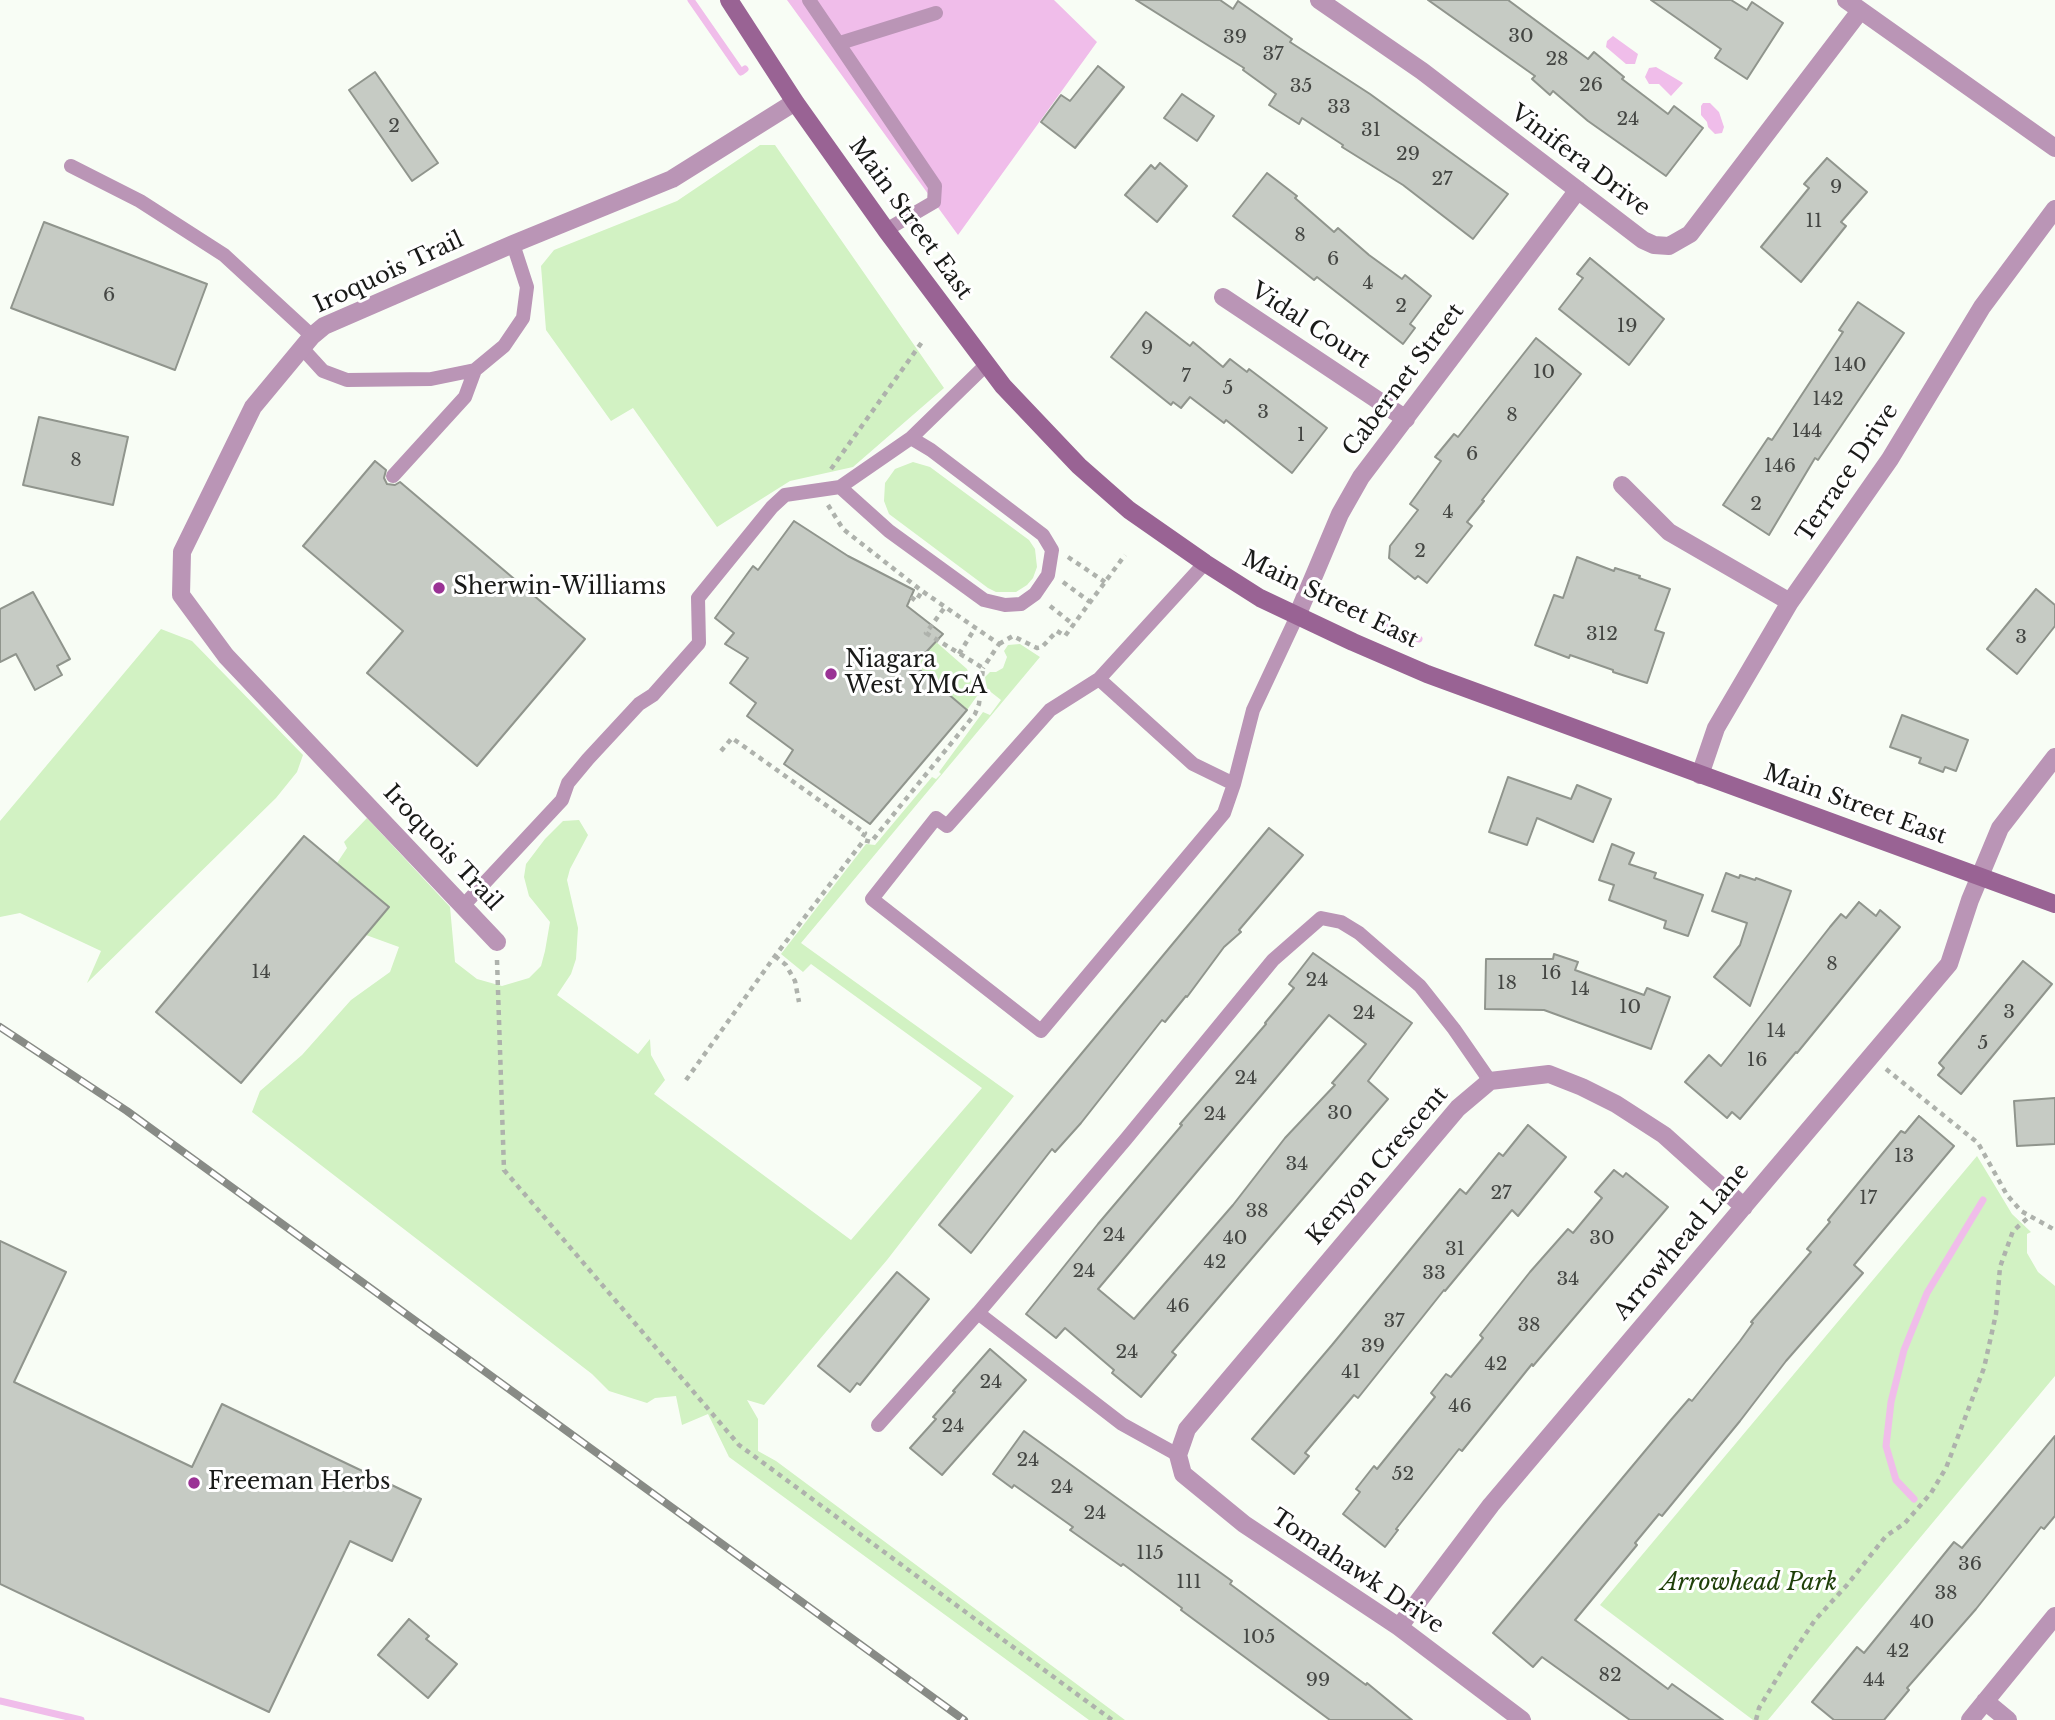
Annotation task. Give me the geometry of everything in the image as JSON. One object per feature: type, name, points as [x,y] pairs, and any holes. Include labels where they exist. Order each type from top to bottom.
[{"type":"main road","name":"Main Street East","points":[[735,3],[795,102],[886,230],[1003,386],[1079,466],[1129,510],[1205,563],[1260,598],[1297,616],[1478,695],[2055,904]]},
{"type":"street","name":"Vinifera Drive","points":[[1319,0],[1422,71],[1643,240],[1670,246],[1690,234],[1853,5]]},
{"type":"street","points":[[1853,5],[2055,148]]},
{"type":"street","name":"Iroquois Trail","points":[[497,942],[226,656],[181,595],[182,552],[248,417],[260,398],[324,326],[672,179],[795,102]]},
{"type":"street","name":"Cabernet Street","points":[[1297,616],[1345,504],[1361,477],[1578,190]]},
{"type":"street","name":"Terrace Drive","points":[[1700,775],[1716,728],[1790,602],[1890,459],[1982,307],[2055,209]]},
{"type":"street","name":"Vidal Court","points":[[1223,297],[1406,419]]},
{"type":"street","points":[[1622,485],[1669,532],[1790,602]]},
{"type":"street","name":"Arrowhead Lane","points":[[1399,1627],[1491,1505],[1949,964],[2000,828],[2055,757]]},
{"type":"street","points":[[1490,1082],[1549,1074],[1582,1087],[1616,1104],[1664,1135],[1744,1207]]},
{"type":"street","name":"Kenyon Crescent","points":[[1178,1455],[1187,1429],[1321,1268],[1458,1108],[1490,1082]]},
{"type":"street","name":"Tomahawk Drive","points":[[1178,1455],[1183,1474],[1244,1524],[1399,1627],[1522,1720]]},
{"type":"street","points":[[1969,1720],[2055,1616]]},
{"type":"street","points":[[1985,1702],[2008,1720]]},
{"type":"lane","points":[[809,0],[935,186],[934,202],[886,230]]},
{"type":"lane","points":[[840,43],[936,13]]},
{"type":"lane","points":[[71,166],[140,201],[224,255],[307,342],[323,371],[347,380],[431,379],[475,370]]},
{"type":"lane","points":[[393,476],[465,397],[475,370],[504,345],[523,318],[527,288],[513,244]]},
{"type":"lane","points":[[463,906],[562,800],[568,783],[588,759],[639,704],[653,695],[699,643],[698,598],[772,507],[785,495],[840,487],[911,438],[987,364]]},
{"type":"lane","points":[[840,487],[889,531],[984,600],[1021,604],[1035,594],[1048,575],[1052,550],[1043,535],[932,450],[911,438]]},
{"type":"lane","points":[[1205,563],[1099,679],[1048,712],[947,826],[936,818],[872,899],[1041,1031],[1224,813],[1253,710],[1297,616]]},
{"type":"lane","points":[[1099,679],[1193,764],[1234,784]]},
{"type":"lane","points":[[878,1425],[978,1313],[1126,1139],[1273,960],[1321,918],[1341,922],[1359,933],[1420,986],[1454,1029],[1490,1082]]},
{"type":"lane","points":[[978,1313],[1122,1424],[1178,1455]]},
{"type":"path","points":[[826,476],[922,342]]},
{"type":"path","points":[[825,502],[844,529],[922,590],[999,644]]},
{"type":"path","points":[[864,841],[871,842],[975,714],[979,704],[983,668],[999,644],[1013,636],[1037,648],[1042,647],[1057,631],[1065,636],[1125,555]]},
{"type":"path","points":[[1078,562],[1105,582]]},
{"type":"path","points":[[1062,582],[1090,602]]},
{"type":"path","points":[[911,597],[916,601],[922,590]]},
{"type":"path","points":[[1047,604],[1074,625]]},
{"type":"path","points":[[945,607],[926,633],[983,668]]},
{"type":"path","points":[[959,654],[975,628]]},
{"type":"path","points":[[686,1080],[775,956],[864,841],[862,838],[865,833],[732,738],[721,751]]},
{"type":"path","points":[[497,942],[504,1170],[739,1445],[1112,1720]]},
{"type":"path","points":[[775,956],[786,965],[795,981],[799,1002]]},
{"type":"path","points":[[1872,1058],[1978,1143],[2007,1195],[2021,1211],[2055,1230]]},
{"type":"path","points":[[1756,1720],[1759,1708],[1780,1672],[1815,1620],[1886,1536],[1905,1523],[1931,1493],[1946,1468],[1984,1368],[1996,1314],[2000,1267],[2014,1231],[2030,1216]]},
{"type":"green space","points":[[760,145],[775,145],[944,388],[853,467],[790,481],[717,527],[633,408],[611,421],[546,330],[541,266],[554,250],[677,201]]},
{"type":"green space","points":[[913,462],[930,467],[1029,540],[1035,549],[1037,567],[1027,585],[1016,592],[996,592],[988,588],[889,514],[884,501],[885,483],[895,469]]},
{"type":"green space","points":[[161,629],[192,641],[303,755],[297,772],[276,798],[87,983],[101,951],[20,913],[0,917],[0,821]]},
{"type":"green space","points":[[935,641],[967,669],[977,696],[967,710],[914,665]]},
{"type":"green space","points":[[1020,644],[1040,657],[801,943],[1014,1096],[887,1260],[764,1405],[747,1400],[758,1419],[758,1451],[776,1461],[1125,1720],[1089,1720],[729,1457],[708,1414],[682,1425],[676,1396],[655,1398],[647,1403],[609,1391],[592,1374],[252,1112],[260,1091],[302,1055],[351,1000],[390,972],[399,947],[366,935],[389,907],[337,863],[347,848],[344,842],[367,818],[450,907],[455,962],[477,979],[502,986],[529,978],[541,966],[545,951],[550,922],[529,896],[524,877],[526,864],[563,821],[579,820],[588,835],[567,880],[578,928],[576,959],[571,974],[557,995],[638,1054],[650,1039],[651,1055],[665,1080],[654,1094],[851,1240],[982,1088],[811,964],[803,972],[781,954],[866,844],[875,845],[932,777],[936,779],[941,774],[939,772],[983,712],[990,715],[1001,700],[987,689],[985,677],[990,672],[1003,668],[1007,657],[1004,651],[1008,645]]},
{"type":"green space","name":"Arrowhead Park","points":[[1977,1156],[2012,1214],[2031,1232],[2027,1234],[2027,1253],[2038,1272],[2055,1286],[2055,1376],[1768,1720],[1753,1720],[1600,1605]]},
{"type":"shaded area","points":[[787,0],[1054,0],[1097,42],[958,235]]},
{"type":"shaded area","points":[[1613,36],[1638,54],[1635,64],[1626,64],[1606,47],[1607,41]]},
{"type":"shaded area","points":[[1656,67],[1683,83],[1671,96],[1659,84],[1649,84],[1645,77],[1649,68]]},
{"type":"shaded area","points":[[1703,103],[1710,103],[1719,112],[1724,127],[1722,133],[1715,134],[1708,127],[1701,115]]},
{"type":"building","points":[[1136,0],[1220,0],[1233,9],[1238,1],[1292,39],[1290,42],[1370,94],[1508,194],[1473,239],[1403,185],[1302,118],[1299,124],[1269,105],[1276,94],[1243,70],[1244,68]]},
{"type":"building","points":[[1428,0],[1508,0],[1588,59],[1594,52],[1624,77],[1622,79],[1668,114],[1674,106],[1703,128],[1666,176],[1588,121],[1553,91],[1550,95],[1532,79],[1535,76]]},
{"type":"building","points":[[1651,0],[1731,0],[1747,10],[1752,2],[1783,23],[1747,79],[1715,58],[1721,49]]},
{"type":"building","points":[[1098,66],[1124,87],[1075,148],[1041,122],[1061,95],[1070,101]]},
{"type":"building","points":[[375,72],[438,163],[412,181],[349,90]]},
{"type":"building","points":[[1182,94],[1214,116],[1197,141],[1164,118]]},
{"type":"building","points":[[1827,158],[1867,192],[1841,222],[1846,226],[1801,282],[1761,247],[1809,188],[1804,184]]},
{"type":"building","points":[[1160,163],[1187,186],[1157,222],[1125,195],[1151,165],[1155,169]]},
{"type":"building","points":[[1267,173],[1297,196],[1295,198],[1334,232],[1338,228],[1369,255],[1402,279],[1405,275],[1431,296],[1410,324],[1415,328],[1403,344],[1317,277],[1314,280],[1233,216]]},
{"type":"building","points":[[44,222],[207,284],[175,370],[11,308]]},
{"type":"building","points":[[1590,258],[1664,319],[1629,365],[1559,309],[1583,278],[1577,274]]},
{"type":"building","points":[[1858,302],[1904,333],[1818,460],[1815,458],[1769,535],[1723,505],[1768,438],[1772,440],[1843,332],[1839,330]]},
{"type":"building","points":[[1146,312],[1190,346],[1193,342],[1223,367],[1230,359],[1247,372],[1249,369],[1327,428],[1292,473],[1226,420],[1224,423],[1190,397],[1181,408],[1173,402],[1171,405],[1111,357]]},
{"type":"building","points":[[1536,338],[1581,374],[1482,500],[1484,501],[1467,522],[1472,526],[1427,583],[1418,576],[1415,579],[1389,558],[1390,546],[1418,510],[1410,504],[1441,461],[1435,457],[1454,434],[1458,437]]},
{"type":"building","points":[[39,417],[128,437],[113,505],[23,485]]},
{"type":"building","name":"Sherwin-Williams","points":[[375,461],[386,470],[384,478],[387,484],[395,485],[400,482],[585,639],[477,766],[367,673],[403,631],[303,546]]},
{"type":"building","name":"Niagara West YMCA","points":[[794,521],[848,556],[914,590],[907,606],[943,634],[914,665],[967,710],[870,824],[784,764],[793,750],[747,716],[756,703],[730,683],[748,658],[725,644],[734,633],[715,618],[753,566],[758,570]]},
{"type":"building","points":[[1577,557],[1614,571],[1615,568],[1640,576],[1639,578],[1670,589],[1655,630],[1664,633],[1647,683],[1535,645],[1554,595],[1563,598]]},
{"type":"building","points":[[2036,589],[2055,605],[2055,626],[2017,674],[1987,649]]},
{"type":"building","points":[[33,592],[70,659],[57,666],[62,675],[35,690],[16,654],[0,662],[0,609]]},
{"type":"building","points":[[1902,715],[1968,740],[1956,771],[1945,767],[1943,772],[1919,763],[1921,758],[1890,747]]},
{"type":"building","points":[[1508,777],[1571,799],[1577,785],[1611,799],[1593,842],[1537,818],[1527,845],[1489,832]]},
{"type":"building","points":[[1269,828],[1303,855],[1239,930],[1241,932],[1224,947],[1187,997],[1165,1022],[1162,1020],[1081,1123],[1055,1152],[1052,1149],[971,1253],[939,1225]]},
{"type":"building","points":[[304,836],[389,907],[241,1083],[156,1012]]},
{"type":"building","points":[[1612,844],[1634,853],[1629,864],[1656,873],[1654,878],[1703,895],[1688,936],[1664,928],[1666,921],[1609,900],[1614,885],[1599,880]]},
{"type":"building","points":[[1726,873],[1739,878],[1740,875],[1755,880],[1756,878],[1791,891],[1750,1006],[1714,977],[1740,945],[1747,923],[1712,911]]},
{"type":"building","points":[[1859,902],[1876,916],[1880,910],[1900,927],[1740,1119],[1732,1112],[1727,1118],[1685,1082],[1709,1055],[1721,1066],[1830,927],[1841,914],[1846,918]]},
{"type":"building","points":[[1313,953],[1412,1023],[1368,1081],[1388,1099],[1172,1352],[1176,1355],[1141,1397],[1065,1328],[1056,1338],[1026,1314],[1182,1125],[1180,1124],[1266,1024],[1294,988],[1289,984]],"holes":[[[1329,1015],[1366,1044],[1332,1083],[1335,1085],[1285,1138],[1233,1205],[1134,1319],[1098,1289]]]},
{"type":"building","points":[[1554,954],[1578,962],[1575,970],[1644,995],[1647,988],[1670,997],[1651,1049],[1544,1010],[1485,1009],[1486,959],[1553,959]]},
{"type":"building","points":[[2023,961],[2052,984],[1961,1094],[1938,1075],[1944,1068],[1939,1063]]},
{"type":"building","points":[[2055,1098],[2055,1144],[2017,1146],[2014,1101]]},
{"type":"building","points":[[1919,1116],[1954,1146],[1854,1265],[1863,1273],[1786,1361],[1662,1516],[1659,1514],[1575,1620],[1668,1689],[1672,1684],[1723,1720],[1630,1720],[1542,1657],[1533,1667],[1493,1633],[1670,1421],[1689,1399],[1692,1401],[1740,1341],[1753,1323],[1751,1322],[1811,1252],[1807,1249],[1830,1222],[1828,1220],[1901,1131],[1905,1133]]},
{"type":"building","points":[[1528,1125],[1566,1157],[1518,1216],[1512,1210],[1358,1398],[1354,1395],[1305,1453],[1309,1456],[1294,1474],[1252,1439],[1460,1189],[1466,1194],[1499,1153],[1503,1156]]},
{"type":"building","points":[[1614,1170],[1623,1177],[1626,1173],[1668,1207],[1533,1366],[1532,1364],[1462,1451],[1459,1449],[1385,1547],[1343,1514],[1360,1492],[1356,1489],[1374,1466],[1377,1469],[1435,1397],[1431,1393],[1446,1374],[1451,1377],[1483,1338],[1480,1335],[1530,1272],[1568,1229],[1573,1233],[1602,1198],[1595,1192]]},
{"type":"building","name":"Freeman Herbs","points":[[0,1241],[66,1272],[14,1382],[192,1467],[222,1404],[421,1499],[392,1561],[350,1541],[269,1712],[0,1584]]},
{"type":"building","points":[[897,1272],[929,1299],[860,1385],[857,1383],[850,1392],[818,1366]]},
{"type":"building","points":[[990,1349],[1026,1380],[942,1475],[910,1448],[936,1419],[933,1417],[955,1392],[953,1391]]},
{"type":"building","points":[[1024,1431],[1232,1581],[1230,1584],[1366,1685],[1367,1683],[1412,1720],[1330,1720],[1123,1564],[1121,1566],[1070,1530],[1073,1527],[1014,1485],[1012,1488],[993,1474]]},
{"type":"building","points":[[2055,1436],[2055,1516],[2044,1529],[2041,1527],[1976,1609],[1907,1688],[1909,1690],[1884,1720],[1834,1720],[1812,1702],[1857,1647],[1864,1653],[1954,1542],[1962,1548]]},
{"type":"building","points":[[409,1619],[429,1636],[426,1639],[457,1664],[428,1698],[378,1655]]},
{"type":"waterway","points":[[691,0],[741,72],[745,69]]},
{"type":"waterway","points":[[1375,626],[1377,623],[1419,639]]},
{"type":"waterway","points":[[1914,1499],[1896,1480],[1886,1446],[1891,1402],[1904,1350],[1927,1293],[1983,1200]]},
{"type":"waterway","points":[[0,1701],[81,1720]]},
{"type":"railway","points":[[0,1027],[127,1111],[964,1720]]},
{"type":"place","name":"Sherwin-Williams","points":[[439,588]]},
{"type":"place","name":"Niagara West YMCA","points":[[831,674]]},
{"type":"place","name":"Freeman Herbs","points":[[194,1483]]}]
